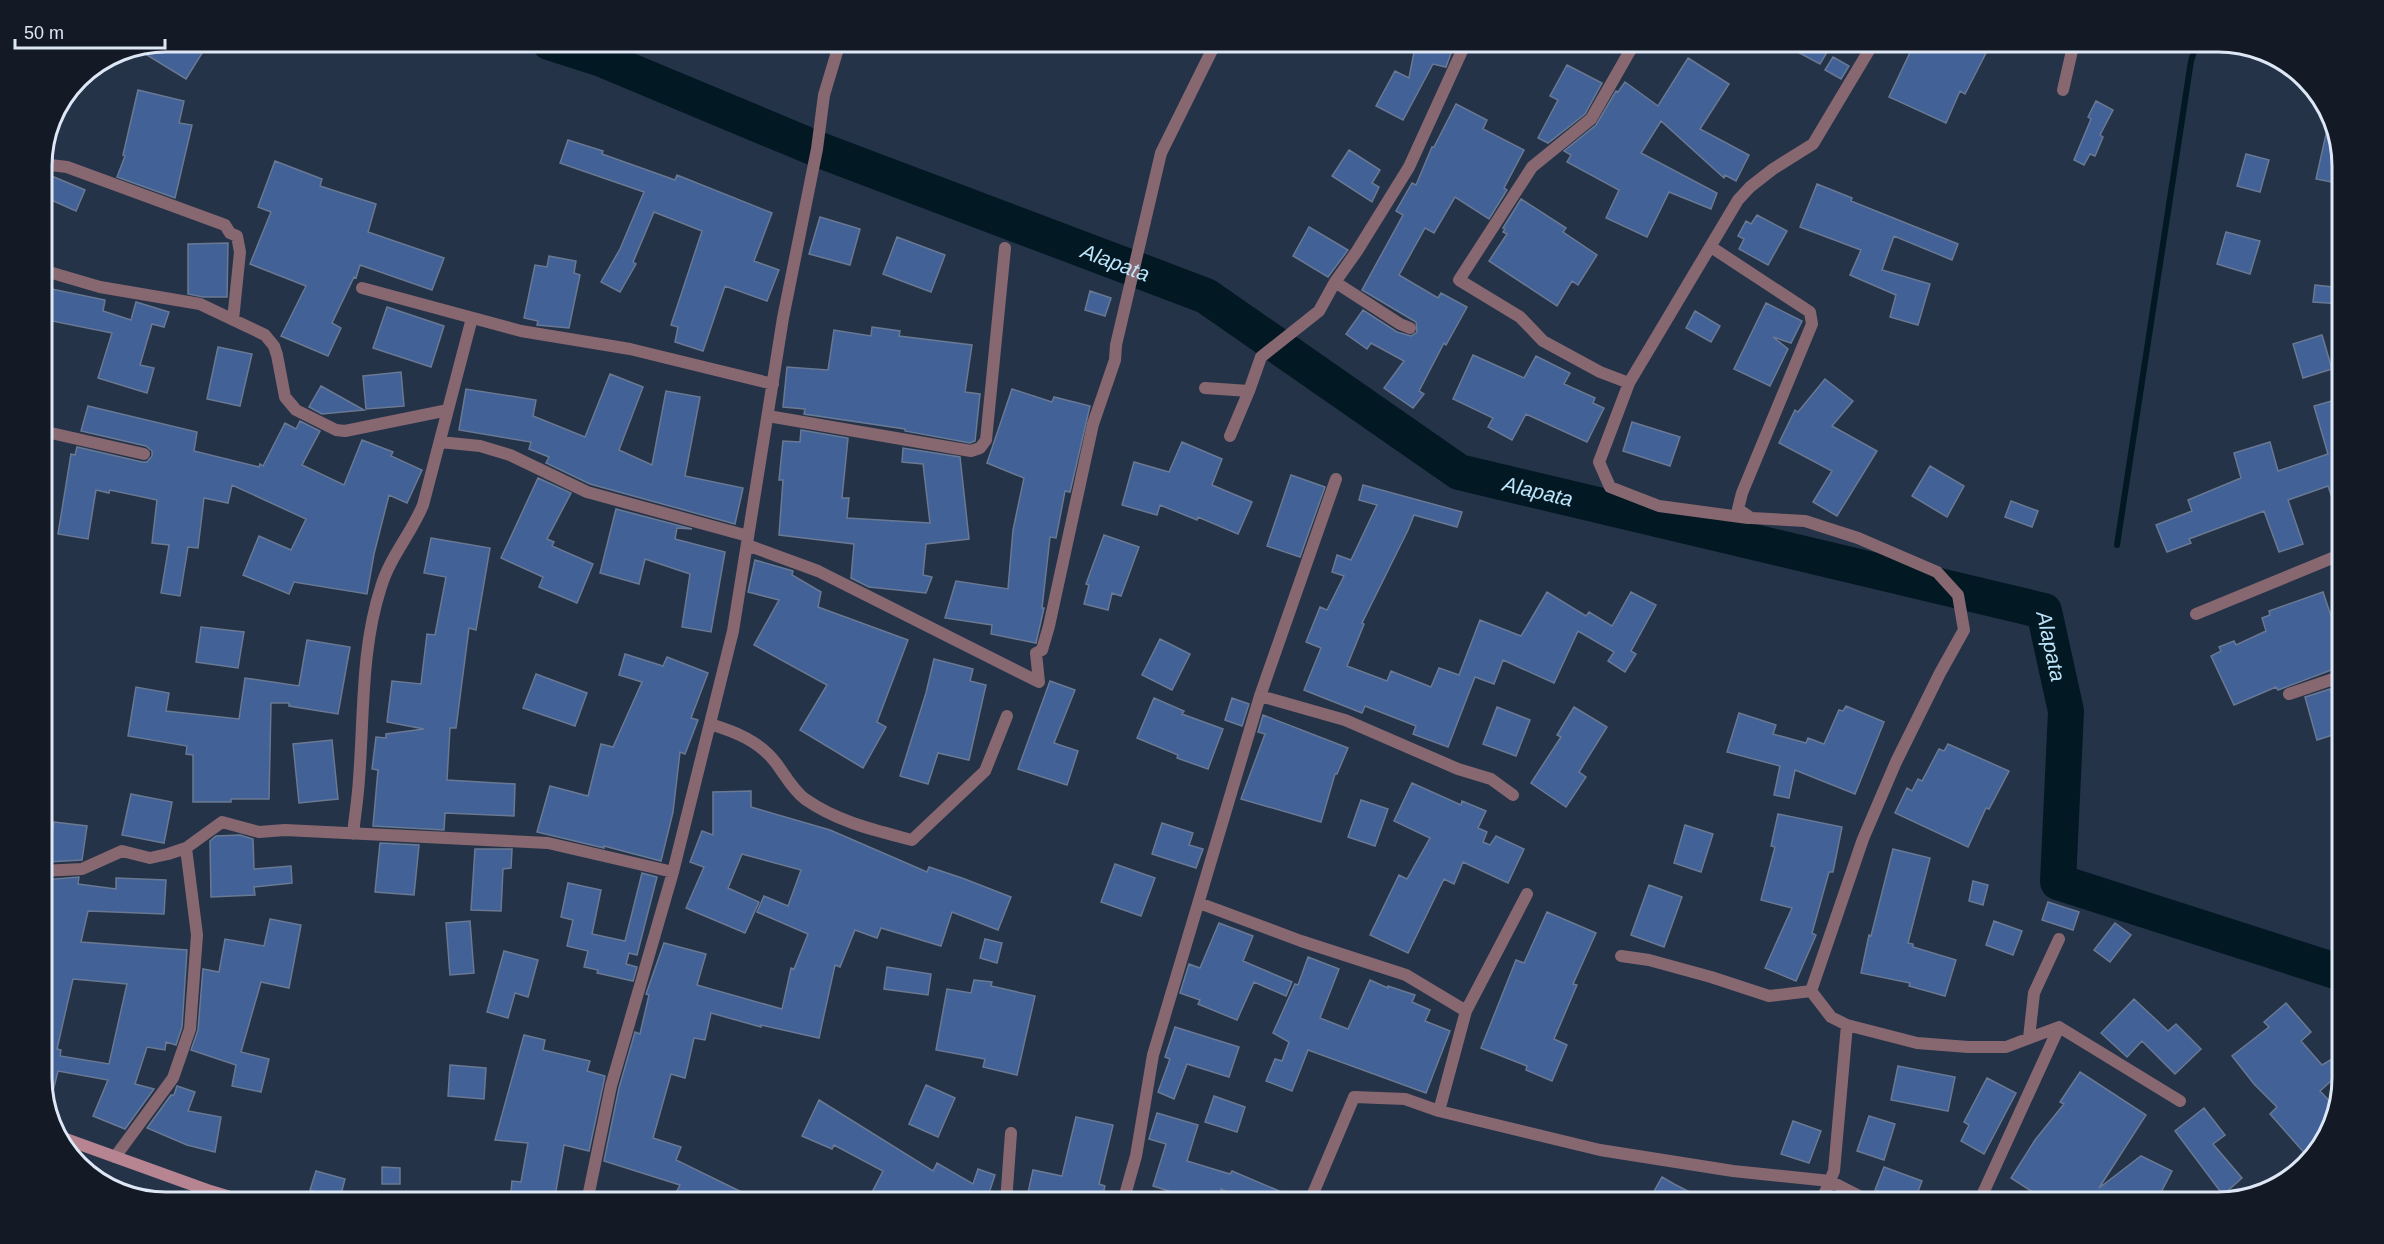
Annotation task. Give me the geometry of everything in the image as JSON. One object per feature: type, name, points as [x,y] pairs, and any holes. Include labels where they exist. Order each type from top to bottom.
[{"type":"main road","points":[[72,1142],[214,1192]]},
{"type":"street","points":[[440,442],[480,446],[510,455],[587,492],[748,541],[818,571],[1039,682],[1036,654],[1042,650],[1049,626],[1093,424],[1114,360],[1161,153],[1211,52]]},
{"type":"street","points":[[1230,436],[1250,391],[1261,357],[1319,312],[1335,282],[1358,251],[1409,167],[1461,52]]},
{"type":"street","points":[[1629,383],[1600,372],[1543,341],[1520,317],[1459,280],[1532,167],[1591,118],[1631,52]]},
{"type":"street","points":[[1811,991],[1863,839],[1896,762],[1964,630],[1958,595],[1937,572],[1858,538],[1805,521],[1751,518],[1659,506],[1610,487],[1599,462],[1629,383],[1738,200],[1750,186],[1813,144],[1868,52]]},
{"type":"street","points":[[2063,90],[2072,52]]},
{"type":"street","points":[[589,1192],[611,1086],[673,872],[733,631],[783,318],[817,148],[824,95],[837,53]]},
{"type":"street","points":[[53,165],[67,167],[225,225],[237,236],[240,252],[234,320]]},
{"type":"street","points":[[1712,247],[1810,312],[1812,324],[1742,493],[1738,508],[1751,518]]},
{"type":"street","points":[[768,416],[971,451],[980,448],[986,441],[1005,248]]},
{"type":"street","points":[[53,273],[100,287],[200,304],[265,335],[274,346],[285,397],[296,410],[336,430],[345,431],[448,410]]},
{"type":"street","points":[[1335,282],[1400,324],[1410,328]]},
{"type":"street","points":[[362,288],[521,331],[630,350],[773,384]]},
{"type":"street","points":[[353,834],[370,631],[381,586],[392,560],[415,525],[423,505],[472,318]]},
{"type":"street","points":[[1205,388],[1250,391]]},
{"type":"street","points":[[53,433],[144,454]]},
{"type":"street","points":[[1126,1192],[1136,1156],[1153,1056],[1260,696],[1336,479]]},
{"type":"street","points":[[2196,614],[2331,558]]},
{"type":"street","points":[[2289,693],[2332,679]]},
{"type":"street","points":[[1260,696],[1345,720],[1458,769],[1491,779],[1513,795]]},
{"type":"street","points":[[710,724],[737,732],[755,743],[775,761],[804,798],[852,825],[912,840],[985,771],[1007,716]]},
{"type":"street","points":[[53,871],[82,869],[122,851],[150,858],[186,848],[222,822],[259,832],[285,830],[548,843],[673,872]]},
{"type":"street","points":[[115,1157],[173,1078],[190,1029],[197,935],[186,848]]},
{"type":"street","points":[[1439,1111],[1466,1011],[1527,894]]},
{"type":"street","points":[[1199,903],[1301,941],[1406,975],[1466,1011]]},
{"type":"street","points":[[2029,1038],[2034,993],[2059,939]]},
{"type":"street","points":[[1621,957],[1659,963],[1769,996],[1811,991]]},
{"type":"street","points":[[1811,991],[1832,1017],[1847,1025],[1917,1043],[2006,1047],[2059,1027]]},
{"type":"street","points":[[1825,1192],[1834,1171],[1847,1025]]},
{"type":"street","points":[[2059,1027],[2180,1101]]},
{"type":"street","points":[[1984,1192],[2059,1027]]},
{"type":"street","points":[[1314,1192],[1354,1097],[1405,1099],[1439,1111],[1600,1150],[1733,1171],[1830,1181],[1851,1192]]},
{"type":"street","points":[[1007,1192],[1011,1133]]},
{"type":"building","points":[[1414,52],[1451,52],[1446,67],[1433,64],[1403,120],[1376,106],[1395,71],[1409,78]]},
{"type":"building","points":[[1798,52],[1827,52],[1820,64]]},
{"type":"building","points":[[1910,52],[1986,53],[1965,94],[1960,91],[1946,123],[1889,97]]},
{"type":"building","points":[[159,53],[202,53],[186,79],[147,55]]},
{"type":"building","points":[[1833,57],[1849,66],[1841,79],[1825,70]]},
{"type":"building","points":[[1688,58],[1729,84],[1700,129],[1749,155],[1736,181],[1725,175],[1724,178],[1661,121],[1641,153],[1717,193],[1711,209],[1669,192],[1647,237],[1606,218],[1619,190],[1567,162],[1571,155],[1564,151],[1596,125],[1616,91],[1618,92],[1625,82],[1658,106]]},
{"type":"building","points":[[1567,65],[1602,83],[1585,114],[1548,143],[1538,138],[1558,100],[1550,96]]},
{"type":"building","points":[[138,90],[184,101],[179,123],[192,125],[175,198],[117,177],[125,156],[123,155]]},
{"type":"building","points":[[2096,101],[2113,110],[2100,135],[2103,137],[2095,156],[2090,154],[2084,165],[2074,160],[2091,119],[2088,117]]},
{"type":"building","points":[[1456,104],[1487,120],[1483,129],[1524,150],[1504,188],[1507,190],[1489,219],[1455,197],[1434,233],[1425,228],[1399,275],[1438,298],[1441,293],[1467,307],[1446,345],[1444,343],[1419,391],[1424,394],[1413,408],[1384,388],[1404,361],[1371,343],[1367,349],[1346,334],[1363,310],[1397,332],[1411,336],[1417,332],[1416,322],[1362,290],[1403,215],[1396,211],[1412,183],[1416,185],[1432,147]]},
{"type":"building","points":[[2326,134],[2331,159],[2331,182],[2316,179]]},
{"type":"building","points":[[568,140],[603,151],[602,154],[675,180],[677,175],[772,213],[754,261],[779,270],[767,301],[725,286],[703,351],[675,342],[678,327],[671,325],[702,231],[654,212],[633,262],[636,264],[620,292],[601,282],[620,249],[644,192],[560,163]]},
{"type":"building","points":[[1349,150],[1380,170],[1372,183],[1379,187],[1372,202],[1332,176]]},
{"type":"building","points":[[2246,154],[2269,160],[2260,192],[2237,186]]},
{"type":"building","points":[[275,161],[322,179],[320,186],[376,204],[368,232],[444,258],[432,290],[360,265],[356,278],[354,277],[332,323],[341,328],[328,356],[281,336],[306,286],[250,264],[271,212],[258,207]]},
{"type":"building","points":[[53,177],[85,190],[76,211],[53,201]]},
{"type":"building","points":[[1817,184],[1852,198],[1851,201],[1958,244],[1952,260],[1894,236],[1882,270],[1930,284],[1918,325],[1890,317],[1896,295],[1850,275],[1861,250],[1800,227]]},
{"type":"building","points":[[1521,199],[1566,228],[1563,232],[1597,255],[1578,285],[1572,281],[1557,306],[1489,261],[1507,234],[1503,232],[1505,229],[1503,228]]},
{"type":"building","points":[[1757,215],[1787,231],[1768,265],[1739,249],[1744,239],[1738,236],[1746,221],[1751,224]]},
{"type":"building","points":[[820,217],[860,229],[850,265],[809,254]]},
{"type":"building","points":[[1309,227],[1348,250],[1328,277],[1293,256]]},
{"type":"building","points":[[2226,232],[2260,241],[2250,274],[2217,264]]},
{"type":"building","points":[[897,237],[945,255],[931,292],[883,274]]},
{"type":"building","points":[[228,243],[227,297],[203,297],[188,294],[188,244]]},
{"type":"building","points":[[549,256],[576,261],[574,273],[580,275],[569,328],[537,325],[538,321],[524,318],[535,265],[547,267]]},
{"type":"building","points":[[2315,285],[2331,287],[2331,303],[2313,302]]},
{"type":"building","points":[[53,289],[105,300],[103,311],[131,320],[136,302],[169,312],[164,327],[152,324],[140,365],[154,368],[147,393],[98,378],[112,333],[53,321]]},
{"type":"building","points":[[1090,291],[1111,298],[1105,316],[1085,310]]},
{"type":"building","points":[[1766,303],[1802,321],[1791,343],[1773,337],[1788,349],[1770,386],[1734,369]]},
{"type":"building","points":[[387,307],[444,326],[431,367],[373,348]]},
{"type":"building","points":[[1695,311],[1720,326],[1711,342],[1686,328]]},
{"type":"building","points":[[872,327],[900,331],[899,336],[972,345],[965,392],[980,394],[975,441],[970,443],[905,431],[905,429],[804,414],[805,409],[783,407],[787,367],[828,370],[834,330],[871,336]]},
{"type":"building","points":[[2322,335],[2331,369],[2303,378],[2293,344]]},
{"type":"building","points":[[218,347],[252,354],[240,406],[207,399]]},
{"type":"building","points":[[1473,355],[1524,378],[1536,356],[1570,373],[1564,384],[1595,398],[1593,403],[1604,408],[1587,442],[1526,414],[1512,440],[1488,427],[1493,418],[1453,399]]},
{"type":"building","points":[[401,372],[404,406],[366,409],[363,376]]},
{"type":"building","points":[[610,374],[643,387],[619,450],[652,465],[666,391],[700,397],[685,476],[743,488],[735,524],[590,484],[546,463],[549,457],[529,449],[531,442],[459,430],[466,389],[536,400],[533,416],[585,437]]},
{"type":"building","points":[[1825,379],[1853,401],[1832,426],[1877,451],[1837,516],[1813,502],[1832,471],[1779,443],[1795,410],[1798,412]]},
{"type":"building","points":[[321,386],[364,410],[322,414],[309,407]]},
{"type":"building","points":[[1012,389],[1052,402],[1054,397],[1090,406],[1070,492],[1065,491],[1056,538],[1050,537],[1042,608],[1044,608],[1036,643],[991,634],[992,625],[945,618],[956,581],[1008,589],[1013,530],[1024,478],[987,463]]},
{"type":"building","points":[[2331,401],[2331,496],[2328,486],[2288,500],[2303,544],[2279,552],[2264,511],[2189,539],[2191,543],[2167,552],[2156,525],[2192,511],[2188,500],[2241,478],[2234,453],[2270,442],[2278,471],[2328,454],[2314,406]]},
{"type":"building","points":[[88,406],[197,432],[194,451],[259,467],[260,464],[263,466],[285,423],[296,429],[300,421],[320,431],[302,465],[344,485],[362,440],[393,452],[391,456],[422,470],[407,503],[389,495],[374,554],[367,594],[294,582],[289,594],[243,575],[259,536],[291,550],[306,519],[232,485],[228,503],[204,498],[198,548],[188,547],[180,596],[161,593],[169,545],[152,543],[157,500],[110,490],[109,493],[96,490],[88,539],[58,534],[71,454],[75,455],[77,447],[142,462],[147,462],[152,456],[152,451],[146,446],[81,431]]},
{"type":"building","points":[[1632,422],[1680,437],[1670,466],[1623,451]]},
{"type":"building","points":[[801,430],[848,438],[842,498],[849,498],[847,518],[930,523],[923,464],[902,462],[903,448],[960,457],[969,539],[926,544],[923,575],[932,577],[926,593],[869,587],[851,578],[854,544],[779,535],[783,480],[779,480],[783,441],[800,442]]},
{"type":"building","points":[[1182,442],[1222,459],[1212,485],[1252,502],[1238,534],[1198,517],[1197,520],[1160,505],[1157,515],[1122,505],[1134,462],[1169,472]]},
{"type":"building","points":[[1930,466],[1964,486],[1947,517],[1912,496]]},
{"type":"building","points":[[1291,475],[1325,487],[1300,557],[1267,546]]},
{"type":"building","points":[[538,478],[571,493],[547,539],[554,542],[552,546],[593,564],[577,603],[539,587],[543,577],[501,558]]},
{"type":"building","points":[[1363,485],[1462,512],[1457,527],[1414,515],[1362,623],[1364,624],[1347,666],[1387,681],[1391,671],[1431,687],[1439,668],[1459,675],[1480,620],[1521,636],[1547,592],[1586,616],[1589,612],[1612,626],[1631,592],[1656,605],[1631,651],[1636,654],[1625,672],[1608,661],[1614,652],[1578,631],[1554,683],[1503,660],[1494,684],[1475,677],[1448,747],[1413,734],[1416,726],[1365,706],[1362,713],[1304,690],[1321,648],[1306,642],[1320,607],[1327,610],[1344,576],[1332,572],[1337,555],[1351,560],[1377,505],[1359,500]]},
{"type":"building","points":[[2011,501],[2038,511],[2032,527],[2005,517]]},
{"type":"building","points":[[616,509],[692,529],[677,528],[675,539],[725,552],[711,632],[682,627],[690,574],[645,559],[639,584],[600,573]]},
{"type":"building","points":[[1104,535],[1139,547],[1121,596],[1112,593],[1108,610],[1084,604],[1089,585],[1086,584]]},
{"type":"building","points":[[431,538],[490,548],[476,630],[469,628],[456,728],[450,728],[447,780],[515,784],[514,816],[445,813],[444,830],[373,826],[378,770],[372,769],[376,737],[386,738],[386,734],[424,729],[387,722],[392,681],[421,684],[427,634],[435,635],[446,577],[424,573]]},
{"type":"building","points":[[755,560],[793,571],[792,575],[821,592],[818,607],[908,640],[877,722],[886,727],[863,768],[800,730],[827,685],[754,645],[779,600],[748,592]]},
{"type":"building","points":[[2323,592],[2331,617],[2332,670],[2278,690],[2276,687],[2234,705],[2211,656],[2221,651],[2219,647],[2234,641],[2236,645],[2266,631],[2262,618],[2270,615],[2269,611]]},
{"type":"building","points":[[201,627],[244,632],[238,668],[196,662]]},
{"type":"building","points":[[1160,639],[1190,654],[1172,690],[1142,675]]},
{"type":"building","points":[[307,640],[350,647],[338,714],[289,706],[289,703],[271,703],[269,799],[193,802],[193,755],[186,754],[187,746],[128,736],[136,687],[169,693],[166,711],[239,719],[245,678],[299,686]]},
{"type":"building","points":[[625,654],[663,666],[667,657],[708,673],[691,718],[698,720],[685,754],[680,752],[673,812],[661,861],[537,832],[550,786],[588,796],[601,744],[613,747],[642,682],[619,675]]},
{"type":"building","points":[[934,659],[973,669],[970,681],[986,685],[969,760],[938,753],[928,784],[900,776],[926,693]]},
{"type":"building","points":[[536,674],[587,693],[575,726],[523,708]]},
{"type":"building","points":[[1050,681],[1075,690],[1054,743],[1078,751],[1067,785],[1018,769]]},
{"type":"building","points":[[2330,689],[2332,735],[2317,740],[2305,697]]},
{"type":"building","points":[[1154,698],[1184,711],[1182,714],[1223,729],[1208,769],[1177,758],[1178,755],[1137,738]]},
{"type":"building","points":[[1232,698],[1249,704],[1242,726],[1225,720]]},
{"type":"building","points":[[1846,706],[1884,722],[1855,794],[1795,770],[1789,798],[1774,795],[1780,766],[1727,752],[1739,713],[1776,725],[1773,734],[1806,743],[1808,738],[1824,744],[1839,710],[1843,711]]},
{"type":"building","points":[[1497,707],[1530,720],[1516,756],[1483,744]]},
{"type":"building","points":[[1574,707],[1607,727],[1579,772],[1586,777],[1566,807],[1531,783],[1561,737],[1557,735]]},
{"type":"building","points":[[1263,715],[1348,748],[1335,774],[1321,822],[1241,799],[1265,734],[1258,732]]},
{"type":"building","points":[[332,740],[338,799],[299,803],[293,744]]},
{"type":"building","points":[[1948,744],[2009,771],[1989,809],[1986,808],[1968,847],[1895,813],[1907,788],[1912,791],[1918,779],[1922,781],[1939,749],[1944,751]]},
{"type":"building","points":[[1412,783],[1461,805],[1462,801],[1486,811],[1478,828],[1487,832],[1483,842],[1490,845],[1496,836],[1524,849],[1508,883],[1463,862],[1454,884],[1444,879],[1408,953],[1370,935],[1399,875],[1407,879],[1430,838],[1394,821]]},
{"type":"building","points":[[751,791],[751,807],[830,830],[927,872],[929,867],[1011,897],[998,930],[952,912],[941,946],[881,928],[877,938],[855,930],[840,967],[835,965],[819,1038],[761,1025],[761,1027],[711,1013],[705,1040],[694,1038],[685,1078],[671,1074],[653,1138],[681,1147],[676,1160],[742,1192],[676,1192],[680,1185],[604,1161],[619,1088],[635,1032],[640,1034],[649,995],[646,994],[664,943],[706,954],[697,985],[782,1009],[791,968],[794,969],[808,934],[757,912],[764,896],[788,906],[801,870],[742,854],[728,888],[759,902],[745,933],[686,908],[704,867],[690,862],[702,831],[713,835],[713,792]]},
{"type":"building","points":[[131,794],[172,802],[164,843],[122,835]]},
{"type":"building","points":[[1361,800],[1388,809],[1375,846],[1348,837]]},
{"type":"building","points":[[1778,814],[1842,827],[1833,872],[1829,872],[1812,933],[1816,935],[1796,981],[1765,968],[1792,908],[1761,900],[1775,847],[1771,846]]},
{"type":"building","points":[[54,822],[87,826],[82,860],[53,862]]},
{"type":"building","points":[[1162,823],[1193,833],[1189,845],[1203,849],[1196,868],[1152,854]]},
{"type":"building","points":[[1685,825],[1713,834],[1701,872],[1674,863]]},
{"type":"building","points":[[240,835],[253,839],[254,869],[291,866],[292,883],[254,887],[255,895],[211,897],[210,841],[216,836]]},
{"type":"building","points":[[380,843],[419,845],[414,895],[375,892]]},
{"type":"building","points":[[475,849],[512,849],[511,868],[503,869],[501,911],[471,910]]},
{"type":"building","points":[[1893,849],[1930,858],[1908,943],[1913,944],[1913,947],[1956,960],[1945,996],[1909,986],[1910,983],[1861,973]]},
{"type":"building","points":[[1115,864],[1155,878],[1141,916],[1101,902]]},
{"type":"building","points":[[642,873],[657,877],[637,955],[629,953],[626,964],[637,967],[633,981],[597,973],[598,970],[584,967],[588,951],[567,946],[573,920],[561,917],[568,883],[601,890],[592,934],[625,941]]},
{"type":"building","points":[[79,877],[78,884],[116,889],[116,878],[166,880],[164,914],[88,911],[81,942],[187,950],[182,1027],[176,1045],[166,1042],[165,1050],[147,1047],[135,1084],[154,1089],[125,1129],[93,1116],[108,1080],[58,1071],[54,1089],[53,879]],"holes":[[[73,979],[127,984],[109,1064],[60,1056],[61,1050],[57,1049]]]},
{"type":"building","points":[[1973,881],[1988,885],[1983,905],[1969,901]]},
{"type":"building","points":[[1649,885],[1682,897],[1664,947],[1631,935]]},
{"type":"building","points":[[2048,902],[2079,912],[2073,930],[2042,920]]},
{"type":"building","points":[[1547,912],[1596,933],[1573,984],[1577,985],[1554,1039],[1567,1045],[1552,1081],[1526,1070],[1527,1066],[1481,1048],[1516,960],[1524,963]]},
{"type":"building","points":[[270,919],[301,925],[289,988],[261,982],[241,1052],[269,1059],[261,1092],[232,1086],[236,1065],[191,1050],[198,1030],[203,969],[219,972],[225,939],[264,946]]},
{"type":"building","points":[[470,921],[474,973],[450,975],[446,923]]},
{"type":"building","points":[[1994,921],[2022,931],[2013,955],[1986,945]]},
{"type":"building","points":[[1219,923],[1253,936],[1243,961],[1292,982],[1286,996],[1254,982],[1237,1020],[1198,1004],[1200,1000],[1180,993],[1189,964],[1200,968]]},
{"type":"building","points":[[2115,923],[2131,935],[2110,962],[2094,950]]},
{"type":"building","points":[[985,939],[1002,943],[997,963],[980,958]]},
{"type":"building","points":[[504,951],[538,960],[528,997],[515,993],[508,1018],[487,1012]]},
{"type":"building","points":[[1308,957],[1339,969],[1320,1018],[1348,1029],[1370,980],[1388,988],[1388,986],[1415,995],[1412,1002],[1430,1010],[1425,1021],[1450,1031],[1426,1093],[1308,1050],[1292,1091],[1266,1081],[1275,1059],[1282,1061],[1289,1042],[1273,1033],[1295,984],[1298,985]]},
{"type":"building","points":[[887,967],[931,974],[928,995],[884,989]]},
{"type":"building","points":[[974,980],[992,982],[991,986],[1035,996],[1017,1075],[983,1067],[985,1059],[936,1050],[947,989],[971,993]]},
{"type":"building","points":[[2134,999],[2168,1031],[2176,1024],[2201,1049],[2175,1074],[2142,1041],[2127,1057],[2101,1033]]},
{"type":"building","points":[[2286,1003],[2311,1032],[2301,1041],[2322,1065],[2332,1059],[2332,1080],[2320,1091],[2329,1100],[2325,1114],[2320,1128],[2304,1152],[2270,1114],[2277,1107],[2254,1084],[2232,1056],[2269,1027],[2264,1022]]},
{"type":"building","points":[[1175,1027],[1239,1047],[1229,1077],[1187,1064],[1174,1099],[1158,1092],[1170,1059],[1165,1057]]},
{"type":"building","points":[[524,1035],[545,1040],[543,1050],[590,1061],[587,1071],[605,1076],[589,1151],[564,1145],[556,1192],[511,1192],[512,1181],[521,1182],[528,1143],[495,1140]]},
{"type":"building","points":[[450,1065],[486,1068],[484,1099],[448,1096]]},
{"type":"building","points":[[1898,1066],[1955,1077],[1948,1111],[1891,1100]]},
{"type":"building","points":[[2080,1072],[2146,1115],[2099,1188],[2141,1156],[2172,1171],[2161,1192],[2033,1192],[2011,1178],[2035,1140],[2064,1104],[2060,1102]]},
{"type":"building","points":[[1987,1078],[2016,1093],[1984,1154],[1961,1141],[1969,1125],[1964,1122]]},
{"type":"building","points":[[926,1085],[955,1098],[938,1137],[909,1124]]},
{"type":"building","points":[[177,1086],[195,1092],[188,1111],[221,1117],[215,1152],[187,1145],[147,1128],[171,1095],[174,1095]]},
{"type":"building","points":[[1214,1096],[1245,1107],[1237,1132],[1205,1122]]},
{"type":"building","points":[[819,1100],[933,1171],[937,1163],[973,1184],[978,1169],[995,1175],[989,1192],[872,1192],[883,1171],[834,1145],[832,1149],[802,1136]]},
{"type":"building","points":[[2204,1108],[2225,1135],[2213,1144],[2242,1178],[2227,1191],[2221,1192],[2175,1131]]},
{"type":"building","points":[[1157,1113],[1198,1125],[1187,1161],[1230,1174],[1232,1171],[1281,1192],[1228,1192],[1221,1189],[1220,1192],[1172,1192],[1153,1186],[1166,1144],[1149,1139]]},
{"type":"building","points":[[1869,1116],[1895,1124],[1884,1160],[1857,1151]]},
{"type":"building","points":[[1076,1117],[1113,1125],[1099,1184],[1105,1186],[1104,1192],[1028,1192],[1033,1170],[1062,1176]]},
{"type":"building","points":[[1793,1121],[1821,1131],[1809,1163],[1781,1154]]},
{"type":"building","points":[[382,1167],[400,1168],[400,1184],[382,1184]]},
{"type":"building","points":[[1884,1167],[1922,1181],[1918,1192],[1875,1190]]},
{"type":"building","points":[[316,1171],[345,1179],[342,1192],[310,1190]]},
{"type":"building","points":[[1662,1177],[1690,1192],[1654,1192]]},
{"type":"waterway","points":[[2117,545],[2194,52]]},
{"type":"waterway","name":"Alapata","points":[[583,53],[817,149],[1206,296],[1459,472],[2044,611],[2066,711],[2058,882],[2332,970]]}]
